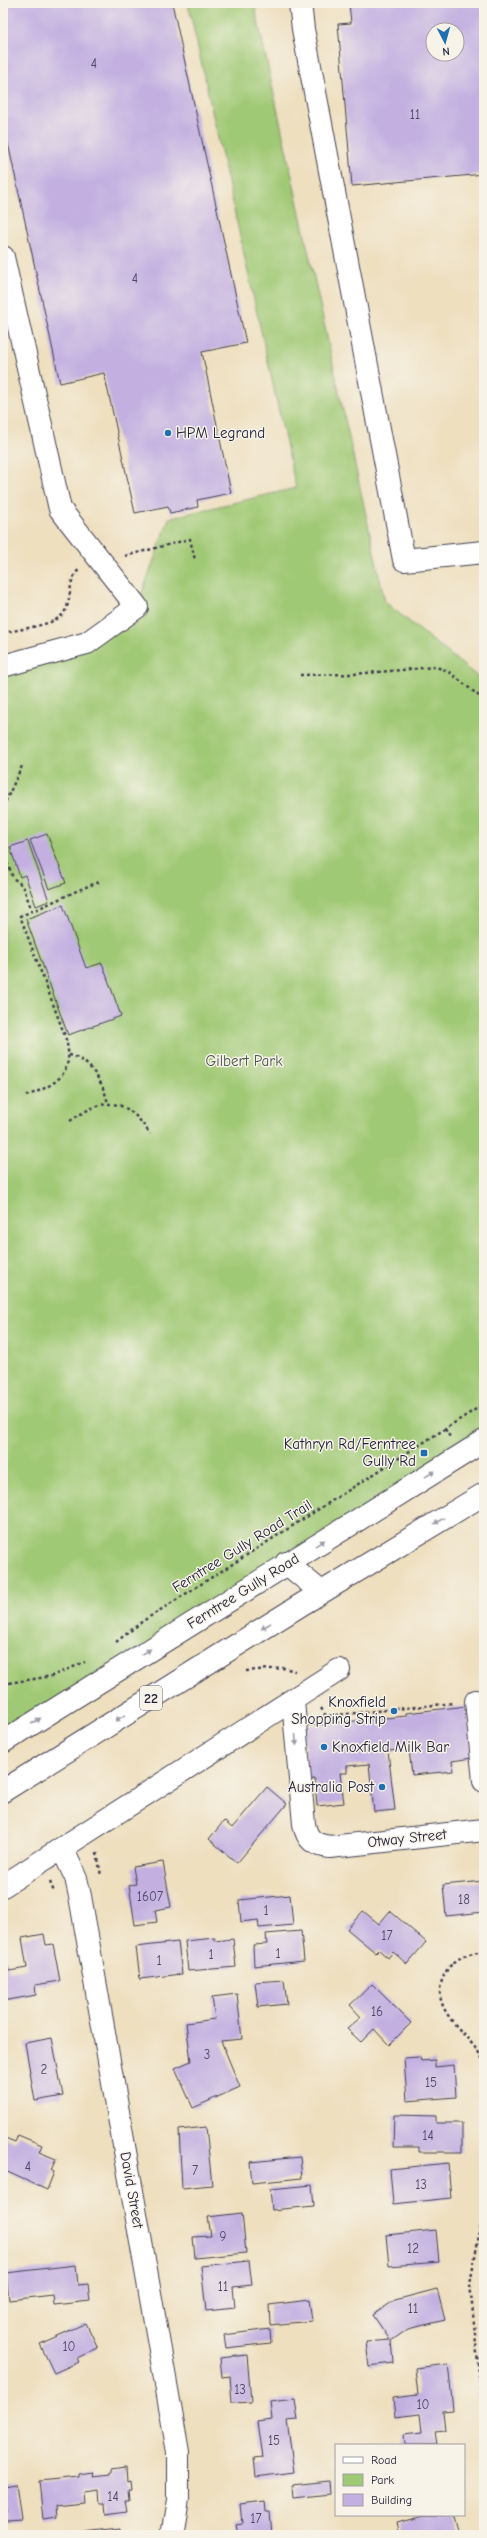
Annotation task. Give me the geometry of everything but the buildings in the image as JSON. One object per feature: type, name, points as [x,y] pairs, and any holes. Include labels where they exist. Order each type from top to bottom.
[{"type":"street","points":[[300,3],[306,44],[404,560],[484,552]]},
{"type":"street","points":[[3,257],[60,509],[137,607],[87,643],[3,666]]},
{"type":"street","name":"Ferntree Gully Road","points":[[3,1742],[286,1563],[484,1441]]},
{"type":"street","name":"22","points":[[3,1791],[321,1592],[484,1494]]},
{"type":"street","points":[[286,1563],[321,1592]]},
{"type":"street","points":[[286,1563],[299,1606]]},
{"type":"street","points":[[3,1886],[293,1701],[339,1670]]},
{"type":"street","name":"Otway Street","points":[[293,1701],[305,1831],[314,1843],[330,1847],[484,1830]]},
{"type":"street","points":[[476,1701],[484,1781]]},
{"type":"street","name":"David Street","points":[[62,1848],[76,1878],[80,1896],[178,2452],[178,2500],[172,2535]]},
{"type":"path","points":[[300,675],[353,674],[436,667],[448,671],[484,700]]},
{"type":"path","points":[[3,807],[22,766]]},
{"type":"path","points":[[3,851],[13,878],[23,886],[32,911]]},
{"type":"path","points":[[26,1096],[45,1089],[60,1078],[69,1063],[69,1055],[64,1036],[20,916],[53,903],[66,894],[99,882]]},
{"type":"path","points":[[69,1055],[84,1061],[102,1086],[108,1104]]},
{"type":"path","points":[[70,1121],[87,1109],[108,1104],[116,1104],[136,1114],[150,1134]]},
{"type":"path","name":"Ferntree Gully Road Trail","points":[[112,1645],[143,1621],[484,1404]]},
{"type":"path","points":[[3,1684],[52,1676],[86,1661]]},
{"type":"path","points":[[246,1671],[284,1668],[299,1673]]},
{"type":"path","points":[[314,1717],[476,1701]]},
{"type":"path","points":[[484,1951],[472,1953],[458,1959],[450,1965],[444,1975],[441,1996],[448,2017],[476,2047],[484,2062]]},
{"type":"path","points":[[484,2208],[470,2284],[484,2423]]},
{"type":"green space","name":"Gilbert Park","points":[[188,3],[254,3],[385,602],[484,682],[484,1441],[3,1742],[3,666],[87,643],[137,607],[169,518],[296,488]]},
{"type":"place","name":"HPM Legrand","points":[[168,433]]},
{"type":"place","name":"Kathryn Rd/Ferntree Gully Rd","points":[[424,1453]]},
{"type":"place","name":"Knoxfield Shopping Strip","points":[[394,1711]]},
{"type":"place","name":"Knoxfield Milk Bar","points":[[324,1747]]},
{"type":"place","name":"Australia Post","points":[[382,1787]]}]
